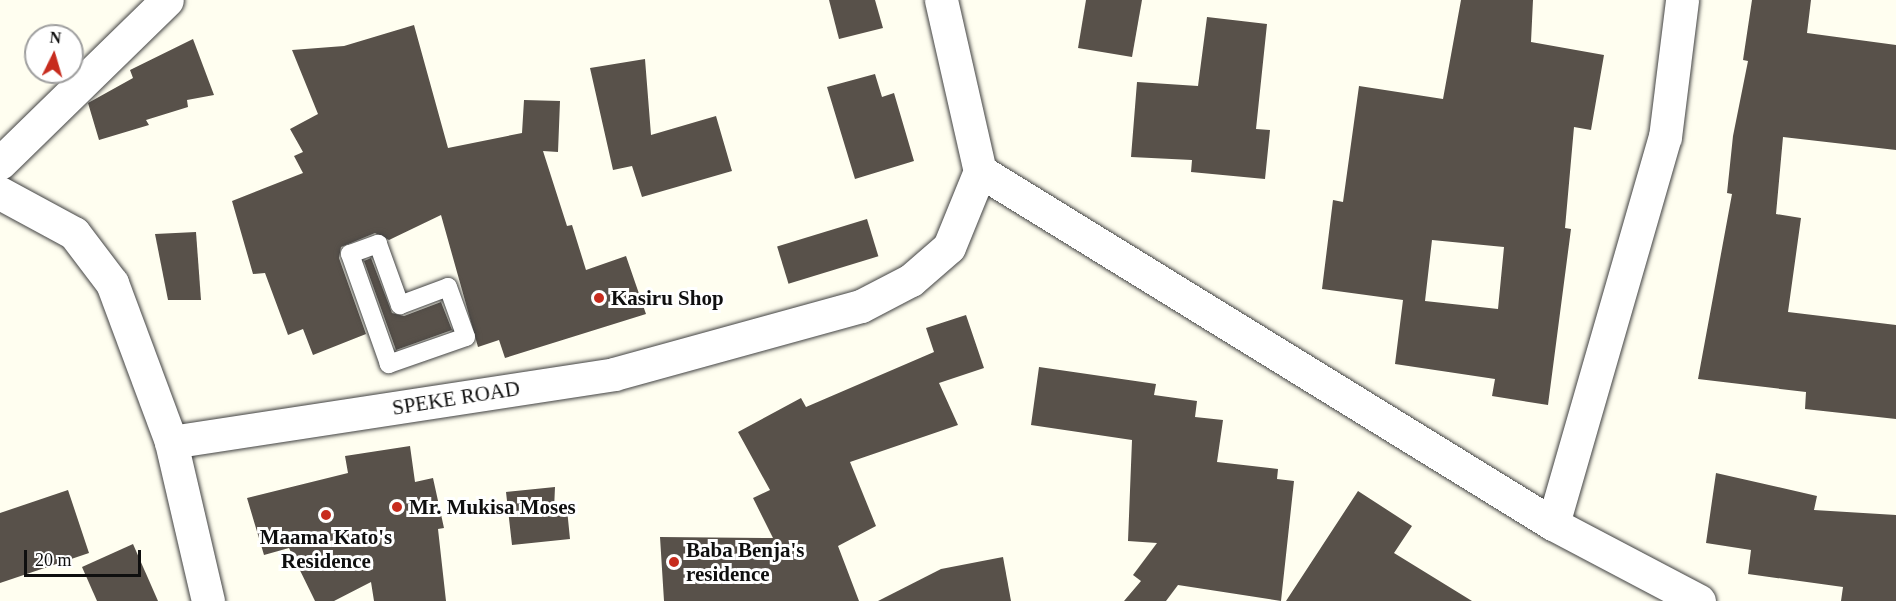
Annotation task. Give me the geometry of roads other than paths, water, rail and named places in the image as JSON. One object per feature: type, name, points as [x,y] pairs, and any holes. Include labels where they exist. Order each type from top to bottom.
[{"type":"street","points":[[0,163],[166,0]]},
{"type":"street","points":[[942,0],[980,171],[1553,524],[1700,601]]},
{"type":"street","points":[[1553,524],[1665,138],[1682,0]]},
{"type":"street","name":"SPEKE ROAD","points":[[171,442],[614,374],[861,306],[911,280],[949,247],[980,171]]},
{"type":"street","points":[[0,193],[74,233],[112,283],[171,442],[208,601]]},
{"type":"lane","points":[[378,244],[400,305],[448,288],[466,337],[389,364],[350,254],[378,244]]},
{"type":"place","name":"Kasiru Shop","points":[[599,298]]},
{"type":"place","name":"Mr. Mukisa Moses","points":[[397,507]]},
{"type":"place","name":"Maama Kato's Residence","points":[[326,515]]},
{"type":"place","name":"Baba Benja's residence","points":[[674,562]]}]
